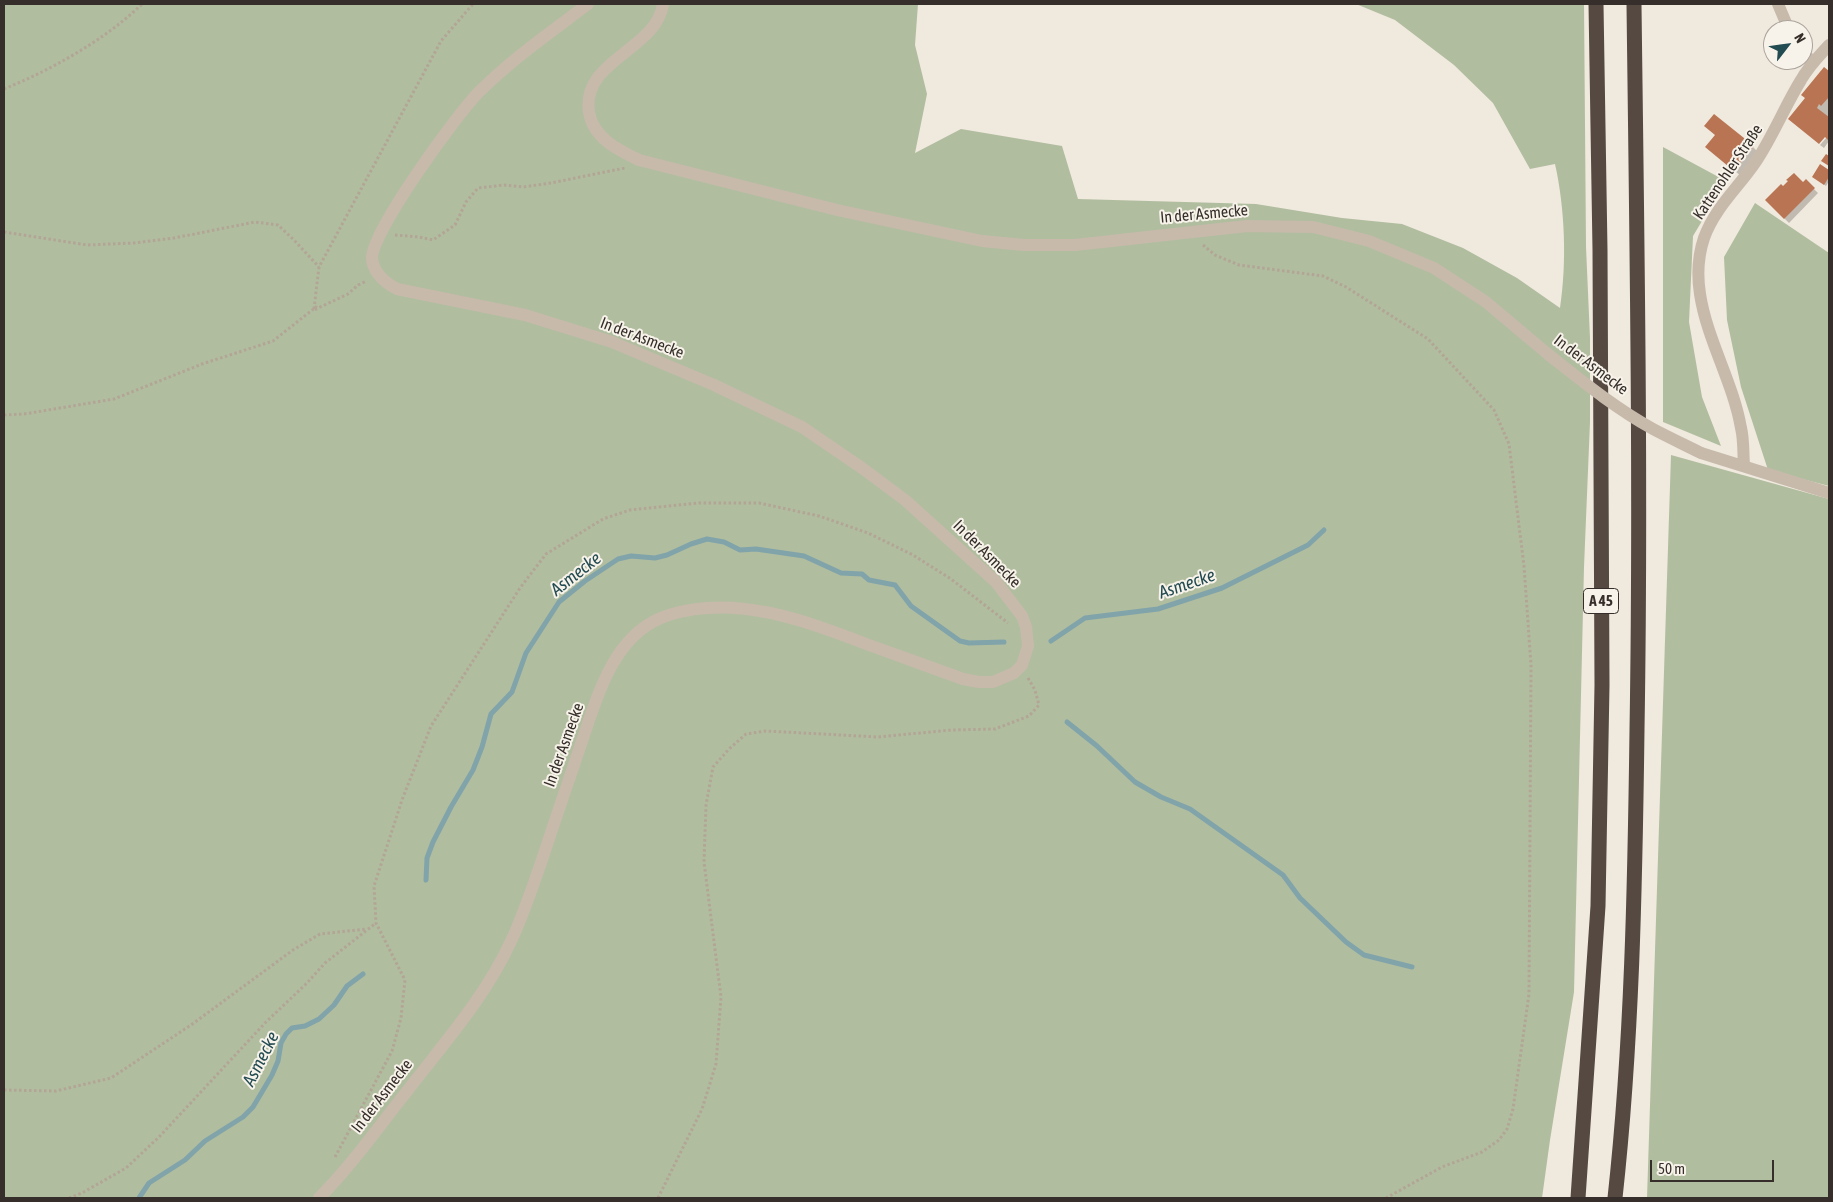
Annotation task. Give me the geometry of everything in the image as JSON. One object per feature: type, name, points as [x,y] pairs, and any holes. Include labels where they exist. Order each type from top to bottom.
[{"type":"highway","name":"A 45","points":[[1578,1198],[1598,916],[1602,684],[1600,250],[1596,4]]},
{"type":"highway","name":"A 45","points":[[1615,1198],[1628,1036],[1635,852],[1640,544],[1634,4]]},
{"type":"street","points":[[378,275],[372,256],[379,234],[389,215],[455,120],[477,93],[508,65],[588,4]]},
{"type":"street","name":"In der Asmecke","points":[[663,4],[662,13],[648,32],[601,74],[590,93],[588,105],[593,125],[599,134],[621,152],[639,160],[837,210],[982,241],[1024,245],[1075,245],[1187,231],[1247,226],[1313,227],[1369,241],[1434,268],[1486,302],[1592,390],[1653,429],[1701,453],[1829,492]]},
{"type":"street","points":[[1778,4],[1785,20]]},
{"type":"street","name":"Kattenohler Straße","points":[[1813,62],[1829,44]]},
{"type":"street","name":"Kattenohler Straße","points":[[1744,466],[1742,428],[1706,319],[1700,295],[1698,273],[1700,255],[1704,238],[1722,203],[1757,160],[1778,126],[1807,70]]},
{"type":"street","name":"In der Asmecke","points":[[319,1198],[337,1180],[475,1005],[495,973],[512,941],[587,727],[608,673],[620,651],[642,628],[669,615],[713,609],[739,609],[781,615],[815,624],[963,680],[993,682],[1014,673],[1022,665],[1028,646],[1026,627],[1015,605],[996,582],[905,500],[802,427],[714,385],[612,342],[525,315],[397,289],[386,283],[378,275]]},
{"type":"path","points":[[4,89],[71,57],[131,15],[142,4]]},
{"type":"path","points":[[314,310],[318,267],[441,41],[473,4]]},
{"type":"path","points":[[379,234],[433,240],[454,225],[466,202],[478,188],[504,185],[523,187],[551,183],[623,169],[639,160]]},
{"type":"path","points":[[4,232],[87,244],[134,243],[174,238],[255,222],[278,225],[318,267]]},
{"type":"path","points":[[1187,231],[1215,255],[1239,265],[1324,276],[1346,287],[1428,339],[1494,410],[1509,444],[1524,566],[1531,665],[1529,994],[1513,1109],[1507,1129],[1500,1140],[1482,1152],[1442,1167],[1386,1198]]},
{"type":"path","points":[[314,310],[348,294],[358,285],[378,275]]},
{"type":"path","points":[[4,415],[24,414],[114,399],[202,364],[273,341],[316,307],[314,310]]},
{"type":"path","points":[[658,1198],[702,1108],[716,1064],[721,997],[704,862],[706,805],[713,767],[729,748],[746,734],[766,731],[878,737],[951,730],[995,729],[1029,716],[1039,705],[1035,690],[1022,665]]},
{"type":"path","points":[[69,1198],[82,1193],[126,1168],[159,1137],[259,1030],[325,963],[376,923],[405,980],[401,1018],[392,1052],[335,1158],[334,1169],[337,1180]]},
{"type":"path","points":[[4,1090],[56,1091],[111,1078],[191,1025],[293,950],[320,934],[367,929]]},
{"type":"green space","points":[[4,4],[918,4],[915,45],[927,94],[915,153],[961,129],[1062,146],[1078,199],[1256,204],[1342,218],[1402,224],[1463,248],[1517,278],[1560,308],[1564,273],[1564,236],[1561,199],[1555,164],[1530,169],[1493,103],[1454,65],[1395,20],[1356,4],[1584,4],[1590,422],[1584,567],[1574,992],[1542,1198],[4,1198]]},
{"type":"green space","points":[[1663,147],[1726,181],[1693,236],[1689,322],[1702,397],[1721,446],[1663,422]]},
{"type":"green space","points":[[1755,203],[1829,253],[1829,486],[1768,470],[1741,387],[1727,320],[1724,257]]},
{"type":"green space","points":[[1671,455],[1829,499],[1829,1198],[1647,1198]]},
{"type":"building","points":[[1824,67],[1829,71],[1829,97],[1821,106],[1819,104],[1817,108],[1829,117],[1829,141],[1825,137],[1819,144],[1788,119],[1805,98],[1801,95]]},
{"type":"building","points":[[1714,114],[1754,146],[1734,171],[1705,147],[1715,135],[1704,126]]},
{"type":"building","points":[[1826,154],[1829,156],[1829,166],[1821,161]]},
{"type":"building","points":[[1820,164],[1829,170],[1829,177],[1824,185],[1812,177]]},
{"type":"building","points":[[1794,173],[1803,182],[1806,179],[1815,188],[1784,219],[1765,200],[1781,184],[1783,186],[1788,181],[1786,180]]},
{"type":"waterway","name":"Asmecke","points":[[1051,641],[1085,618],[1158,609],[1222,588],[1308,545],[1324,530]]},
{"type":"waterway","name":"Asmecke","points":[[426,880],[427,858],[433,842],[473,770],[482,747],[491,714],[512,692],[526,653],[559,602],[585,581],[618,559],[631,556],[655,558],[707,539],[724,542],[740,550],[756,549],[804,556],[841,573],[862,574],[869,580],[895,585],[911,606],[960,641],[969,643],[1004,642]]},
{"type":"waterway","points":[[1067,722],[1097,746],[1135,782],[1161,797],[1190,809],[1283,875],[1300,898],[1346,942],[1364,955],[1412,967]]},
{"type":"waterway","name":"Asmecke","points":[[139,1198],[149,1183],[185,1160],[205,1141],[243,1117],[253,1107],[272,1075],[278,1061],[281,1043],[286,1034],[292,1028],[305,1026],[319,1019],[334,1005],[347,986],[363,974]]}]
